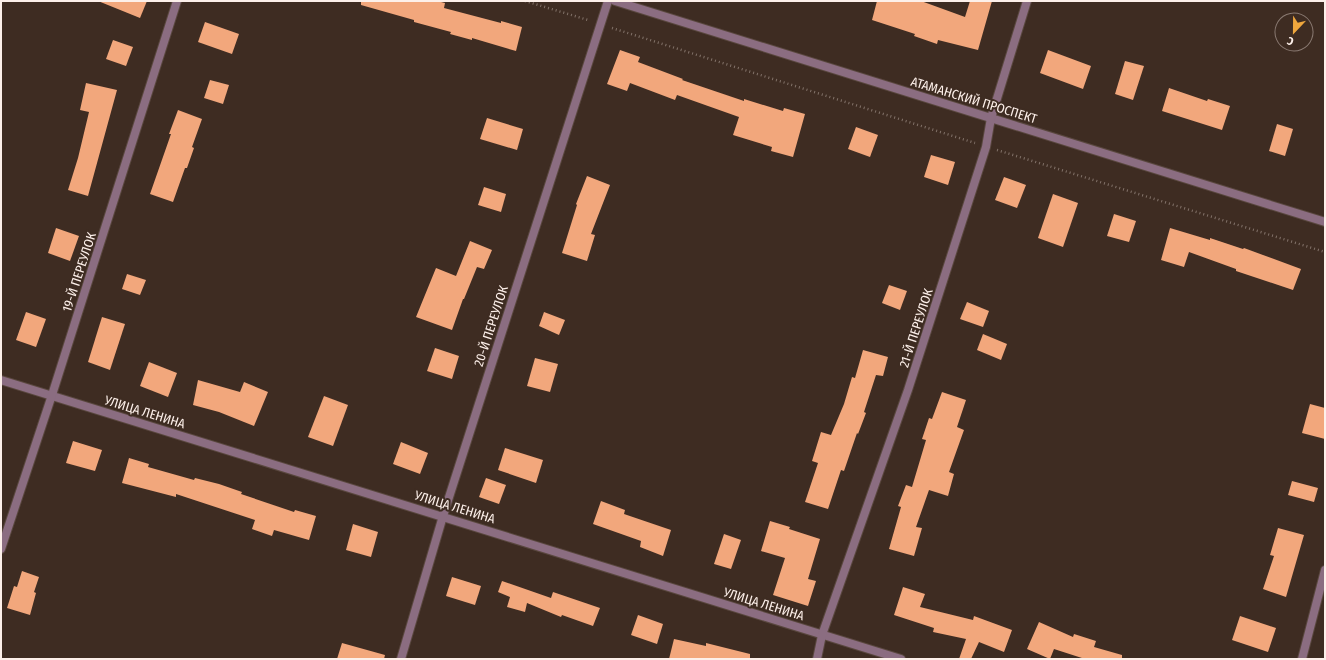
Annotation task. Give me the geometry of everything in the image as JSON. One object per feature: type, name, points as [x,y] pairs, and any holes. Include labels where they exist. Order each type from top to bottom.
[{"type":"street","name":"19-Й ПЕРЕУЛОК","points":[[1,549],[52,396],[177,1]]},
{"type":"street","name":"20-Й ПЕРЕУЛОК","points":[[401,659],[443,516],[608,1]]},
{"type":"street","name":"АТАМАНСКИЙ ПРОСПЕКТ","points":[[615,1],[1325,222]]},
{"type":"street","name":"21-Й ПЕРЕУЛОК","points":[[817,659],[822,635],[908,390],[986,147],[991,118],[1028,1]]},
{"type":"street","name":"УЛИЦА ЛЕНИНА","points":[[1,380],[901,659]]},
{"type":"street","points":[[1302,659],[1325,570]]},
{"type":"path","points":[[526,1],[986,147],[1325,252]]},
{"type":"building","points":[[98,1],[147,1],[140,18]]},
{"type":"building","points":[[361,1],[437,1],[445,3],[444,8],[522,27],[516,51],[472,38],[472,40],[450,34],[451,32],[361,5]]},
{"type":"building","points":[[877,1],[921,1],[965,17],[970,1],[992,1],[978,50],[938,40],[937,44],[914,36],[915,34],[872,20]]},
{"type":"building","points":[[205,22],[239,34],[232,54],[198,42]]},
{"type":"building","points":[[113,40],[133,47],[126,66],[106,59]]},
{"type":"building","points":[[620,50],[640,57],[638,62],[683,79],[682,80],[744,101],[744,99],[783,111],[784,108],[805,114],[793,157],[771,151],[772,147],[733,135],[739,117],[677,95],[675,100],[630,83],[627,91],[607,84]]},
{"type":"building","points":[[1048,50],[1091,66],[1083,89],[1040,73]]},
{"type":"building","points":[[1125,61],[1144,66],[1133,100],[1115,94]]},
{"type":"building","points":[[210,80],[229,85],[223,104],[204,98]]},
{"type":"building","points":[[86,83],[117,90],[88,196],[68,190],[78,158],[89,112],[80,110]]},
{"type":"building","points":[[1169,88],[1207,101],[1208,99],[1230,106],[1222,130],[1162,111]]},
{"type":"building","points":[[178,110],[202,119],[192,147],[194,148],[173,202],[150,194]]},
{"type":"building","points":[[487,118],[523,129],[517,150],[480,139]]},
{"type":"building","points":[[1277,124],[1293,129],[1285,156],[1269,151]]},
{"type":"building","points":[[856,127],[878,135],[870,157],[848,149]]},
{"type":"building","points":[[931,155],[955,162],[948,185],[924,177]]},
{"type":"building","points":[[587,176],[610,185],[591,234],[595,235],[587,261],[562,253],[577,205],[576,204]]},
{"type":"building","points":[[1004,177],[1026,185],[1017,208],[995,200]]},
{"type":"building","points":[[484,187],[506,194],[501,212],[478,205]]},
{"type":"building","points":[[1053,194],[1078,203],[1063,247],[1038,238]]},
{"type":"building","points":[[1114,214],[1136,221],[1129,242],[1107,236]]},
{"type":"building","points":[[56,228],[79,236],[70,261],[48,253]]},
{"type":"building","points":[[1170,228],[1210,240],[1210,238],[1243,249],[1244,248],[1301,269],[1293,290],[1236,271],[1236,269],[1189,252],[1184,267],[1161,260]]},
{"type":"building","points":[[470,241],[492,250],[484,269],[477,267],[463,299],[452,330],[416,317],[436,268],[456,276]]},
{"type":"building","points":[[127,274],[146,280],[140,295],[122,289]]},
{"type":"building","points":[[889,285],[907,291],[900,310],[882,303]]},
{"type":"building","points":[[967,302],[989,311],[983,327],[960,319]]},
{"type":"building","points":[[26,312],[46,319],[36,347],[16,340]]},
{"type":"building","points":[[544,312],[565,320],[559,335],[539,326]]},
{"type":"building","points":[[102,317],[125,324],[110,370],[88,362]]},
{"type":"building","points":[[983,334],[1007,344],[1001,360],[977,350]]},
{"type":"building","points":[[435,348],[459,356],[452,379],[427,371]]},
{"type":"building","points":[[863,350],[888,357],[883,376],[876,375],[864,412],[866,413],[858,434],[857,433],[844,471],[841,470],[828,509],[805,502],[818,463],[812,461],[821,432],[831,435],[844,404],[852,377],[855,378]]},
{"type":"building","points":[[535,358],[558,364],[550,392],[527,386]]},
{"type":"building","points":[[149,362],[177,373],[168,397],[140,386]]},
{"type":"building","points":[[198,380],[240,392],[244,382],[268,392],[254,426],[219,412],[193,405]]},
{"type":"building","points":[[942,392],[966,400],[957,427],[964,430],[949,472],[954,474],[948,496],[929,490],[916,527],[922,528],[914,556],[889,549],[901,507],[898,506],[906,485],[912,487],[926,440],[922,439],[929,418],[932,419]]},
{"type":"building","points":[[324,396],[348,405],[333,446],[308,437]]},
{"type":"building","points":[[1310,404],[1325,408],[1325,439],[1302,433]]},
{"type":"building","points":[[73,441],[102,450],[95,471],[66,463]]},
{"type":"building","points":[[401,442],[428,453],[420,474],[393,464]]},
{"type":"building","points":[[505,448],[543,460],[536,483],[498,470]]},
{"type":"building","points":[[129,458],[149,464],[148,467],[194,480],[195,478],[219,484],[242,492],[241,494],[294,512],[295,510],[316,516],[309,540],[274,530],[272,536],[252,529],[255,520],[176,494],[176,497],[122,483]]},
{"type":"building","points":[[486,478],[506,485],[499,504],[479,497]]},
{"type":"building","points":[[1292,481],[1318,488],[1314,502],[1288,495]]},
{"type":"building","points":[[601,501],[625,510],[624,514],[671,530],[663,556],[640,547],[641,541],[593,524]]},
{"type":"building","points":[[770,521],[820,539],[808,579],[816,581],[808,606],[773,595],[785,558],[761,551]]},
{"type":"building","points":[[353,524],[378,532],[371,557],[346,550]]},
{"type":"building","points":[[1278,528],[1304,535],[1286,597],[1263,589],[1274,556],[1270,555]]},
{"type":"building","points":[[724,534],[741,540],[731,569],[714,564]]},
{"type":"building","points":[[22,571],[39,577],[34,592],[36,593],[30,615],[7,608],[14,586],[17,587]]},
{"type":"building","points":[[452,577],[481,586],[475,605],[446,596]]},
{"type":"building","points":[[502,581],[551,598],[553,592],[600,608],[593,626],[562,615],[561,617],[527,603],[525,612],[507,607],[510,597],[498,592]]},
{"type":"building","points":[[903,587],[925,594],[920,607],[973,620],[974,616],[1012,630],[1004,652],[979,642],[971,659],[959,659],[966,639],[933,632],[934,628],[894,615]]},
{"type":"building","points":[[638,615],[663,624],[657,644],[631,635]]},
{"type":"building","points":[[1240,616],[1276,628],[1268,652],[1232,640]]},
{"type":"building","points":[[1039,622],[1073,637],[1074,634],[1096,641],[1094,647],[1122,655],[1122,659],[1085,659],[1054,649],[1050,659],[1027,649]]},
{"type":"building","points":[[674,639],[706,646],[706,643],[750,654],[750,659],[669,659]]},
{"type":"building","points":[[342,643],[385,655],[384,659],[337,659]]}]
